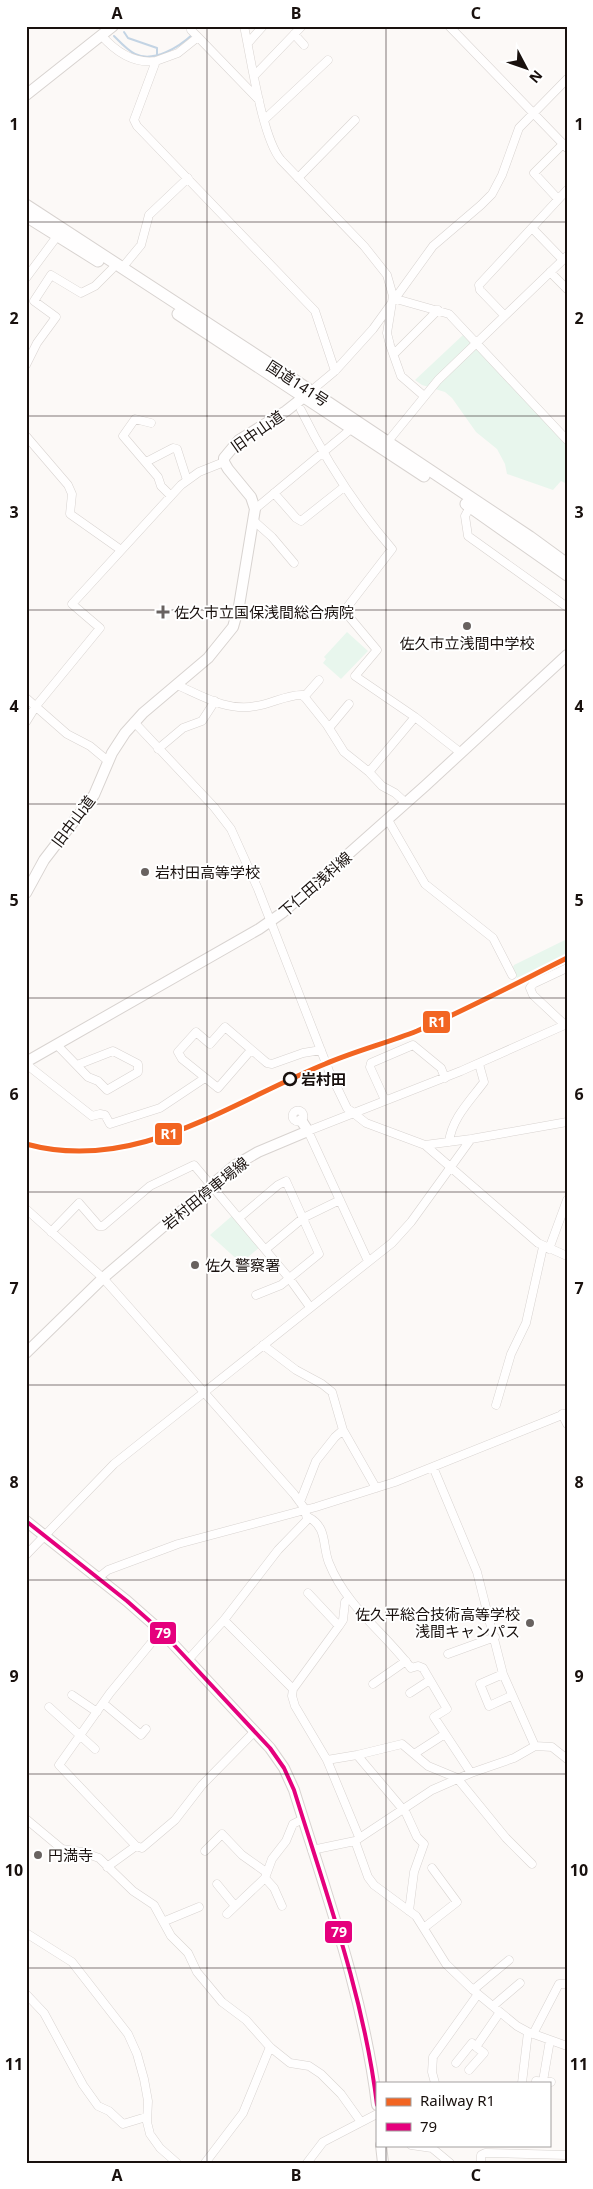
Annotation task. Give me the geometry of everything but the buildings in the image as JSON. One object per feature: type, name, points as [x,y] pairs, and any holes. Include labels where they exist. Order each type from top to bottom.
[{"type":"highway","name":"国道141号","points":[[26,204],[117,268],[385,445],[530,537],[567,564]]},
{"type":"highway","name":"国道141号","points":[[26,216],[117,268]]},
{"type":"highway","name":"国道141号","points":[[308,394],[351,429],[385,445],[567,575]]},
{"type":"main road","points":[[26,95],[113,26]]},
{"type":"main road","name":"旧中山道","points":[[26,893],[44,860],[94,795],[117,744],[134,722],[208,658],[233,627],[238,613],[255,509],[251,497],[224,462],[226,453],[234,444],[308,394]]},
{"type":"main road","name":"下仁田浅科線","points":[[26,1063],[270,922],[388,820],[567,655]]},
{"type":"main road","points":[[302,1120],[308,1131]]},
{"type":"main road","name":"岩村田停車場線","points":[[26,1353],[103,1278],[248,1156],[308,1131]]},
{"type":"main road","points":[[26,1521],[161,1631],[255,1731],[284,1768],[294,1790],[362,2018],[376,2099]]},
{"type":"main road","points":[[382,2146],[383,2163]]},
{"type":"street","points":[[244,26],[259,100],[277,155],[383,268],[391,286],[394,301],[387,332],[401,376],[424,396]]},
{"type":"street","points":[[248,43],[263,26]]},
{"type":"street","points":[[254,76],[302,26]]},
{"type":"street","points":[[449,26],[565,146],[537,168],[534,173],[558,199]]},
{"type":"street","points":[[101,36],[117,50],[134,59],[156,61],[178,52],[194,32],[259,100]]},
{"type":"street","points":[[294,34],[304,45]]},
{"type":"street","points":[[265,119],[306,85],[328,60]]},
{"type":"street","points":[[156,61],[135,114],[134,123],[315,311],[335,371]]},
{"type":"street","name":"旧中山道","points":[[308,394],[335,371],[364,340],[433,246],[454,226],[482,205],[492,194],[502,175],[516,134],[533,112],[567,79]]},
{"type":"street","points":[[298,178],[355,120]]},
{"type":"street","points":[[26,365],[37,343],[56,316],[34,301],[51,275],[81,293],[95,286],[142,245],[149,216],[188,178]]},
{"type":"street","points":[[504,315],[480,290],[479,285],[567,190]]},
{"type":"street","points":[[385,445],[424,396],[476,342],[565,258],[532,228]]},
{"type":"street","points":[[26,278],[58,236]]},
{"type":"street","points":[[550,272],[567,289]]},
{"type":"street","points":[[394,301],[438,310],[452,317],[567,440]]},
{"type":"street","points":[[394,354],[438,310]]},
{"type":"street","points":[[301,410],[322,454],[344,487],[392,549],[345,610],[378,650],[355,676],[415,717],[461,753]]},
{"type":"street","points":[[150,423],[135,419],[123,436],[158,476],[161,486],[171,496]]},
{"type":"street","points":[[255,509],[351,429]]},
{"type":"street","points":[[26,436],[68,485],[72,494],[70,514],[121,550]]},
{"type":"street","points":[[146,462],[172,448],[177,449],[187,480]]},
{"type":"street","points":[[26,722],[36,706],[100,628],[72,604],[187,480],[208,468],[224,462]]},
{"type":"street","points":[[274,493],[296,518],[301,521],[344,487]]},
{"type":"street","points":[[470,507],[465,516],[468,536],[567,607]]},
{"type":"street","points":[[254,521],[272,537],[294,563]]},
{"type":"street","points":[[304,697],[319,680]]},
{"type":"street","points":[[178,685],[214,701],[238,708],[256,707],[297,695],[304,697],[329,728],[344,752],[369,772],[382,786],[395,793],[406,803]]},
{"type":"street","points":[[26,698],[67,734],[90,746],[108,761]]},
{"type":"street","points":[[158,748],[183,728],[202,721],[214,701]]},
{"type":"street","points":[[329,728],[348,704]]},
{"type":"street","points":[[369,772],[415,717]]},
{"type":"street","points":[[134,722],[214,807],[231,829],[342,1102],[366,1123],[425,1145],[493,1206],[546,1248],[567,1256]]},
{"type":"street","points":[[388,820],[425,884],[493,938],[502,952],[512,975]]},
{"type":"street","points":[[368,1261],[308,1131],[479,1064],[566,1024],[532,995],[530,988],[533,984],[567,968]]},
{"type":"street","points":[[252,1050],[218,1088],[178,1052],[196,1032],[210,1044],[225,1027],[252,1050],[267,1063],[272,1064],[303,1053],[321,1050]]},
{"type":"street","points":[[56,1045],[88,1078],[98,1081],[107,1090],[138,1072],[138,1064],[113,1051],[76,1065]]},
{"type":"street","points":[[385,1100],[370,1067],[371,1063],[413,1045],[441,1068],[445,1078]]},
{"type":"street","points":[[26,1063],[92,1116],[105,1115],[110,1124],[160,1108],[205,1078]]},
{"type":"street","points":[[449,1142],[452,1129],[458,1117],[484,1082],[479,1064]]},
{"type":"street","points":[[425,1145],[567,1122]]},
{"type":"street","points":[[26,1555],[114,1464],[403,1232],[471,1139]]},
{"type":"street","points":[[51,1232],[79,1203],[99,1226],[103,1226],[150,1186],[194,1165],[266,1249],[310,1307]]},
{"type":"street","points":[[239,1218],[278,1185],[286,1181],[319,1254],[280,1285],[256,1295]]},
{"type":"street","points":[[266,1249],[303,1218],[340,1200]]},
{"type":"street","points":[[496,1405],[511,1354],[526,1323],[546,1248],[567,1200]]},
{"type":"street","points":[[26,1209],[103,1278],[321,1529],[326,1540],[329,1563],[348,1599],[412,1668],[421,1667],[448,1709],[434,1717],[471,1773]]},
{"type":"street","points":[[263,1345],[296,1370],[332,1392],[343,1430],[376,1488]]},
{"type":"street","points":[[98,1578],[108,1570],[178,1544],[376,1488],[564,1414],[567,1424]]},
{"type":"street","points":[[188,1660],[224,1620],[304,1509],[316,1461],[343,1430]]},
{"type":"street","points":[[433,1467],[477,1572],[503,1674],[511,1696],[535,1746]]},
{"type":"street","points":[[308,1593],[340,1626]]},
{"type":"street","points":[[293,1689],[340,1626],[345,1602],[348,1599]]},
{"type":"street","points":[[224,1620],[293,1689],[295,1706],[327,1760],[371,1881],[409,1911],[425,1927],[440,1956],[476,1992],[530,2033],[567,2046]]},
{"type":"street","points":[[161,1631],[103,1703],[58,1766],[136,1846],[142,1848],[175,1820],[202,1785],[255,1731]]},
{"type":"street","points":[[448,1654],[495,1637]]},
{"type":"street","points":[[373,1684],[406,1661]]},
{"type":"street","points":[[503,1674],[480,1684],[489,1706],[511,1696]]},
{"type":"street","points":[[410,1693],[430,1680]]},
{"type":"street","points":[[72,1695],[97,1712]]},
{"type":"street","points":[[103,1703],[142,1734]]},
{"type":"street","points":[[49,1707],[95,1749]]},
{"type":"street","points":[[414,1754],[444,1734]]},
{"type":"street","points":[[327,1760],[402,1744],[428,1766],[458,1778],[506,1838],[532,1864]]},
{"type":"street","points":[[312,1850],[357,1839],[432,1790],[458,1778],[514,1758],[535,1746],[552,1747],[567,1759]]},
{"type":"street","points":[[357,1755],[402,1810],[425,1846],[414,1872],[409,1911]]},
{"type":"street","points":[[26,1819],[62,1850],[93,1856],[108,1867],[128,1887],[154,1905],[165,1921],[171,1936],[188,1953],[201,1977],[222,2002],[246,2020],[270,2047],[290,2063],[309,2066],[321,2074],[341,2094],[361,2122]]},
{"type":"street","points":[[227,1914],[265,1875],[272,1859],[286,1841],[293,1824],[303,1819]]},
{"type":"street","points":[[205,1851],[222,1834],[265,1875],[274,1888],[282,1906]]},
{"type":"street","points":[[108,1867],[136,1846]]},
{"type":"street","points":[[425,1927],[457,1902],[433,1875]]},
{"type":"street","points":[[217,1884],[235,1906]]},
{"type":"street","points":[[165,1921],[195,1911]]},
{"type":"street","points":[[26,1932],[72,1962],[128,2034],[138,2054],[144,2078],[148,2101],[146,2117],[153,2140],[177,2163]]},
{"type":"street","points":[[436,2082],[432,2072],[433,2057],[476,1992],[508,1960]]},
{"type":"street","points":[[493,2006],[520,1983]]},
{"type":"street","points":[[522,2082],[530,2033],[559,1984],[567,1984]]},
{"type":"street","points":[[26,1994],[44,2012],[83,2086],[98,2106],[109,2110],[124,2124],[146,2117]]},
{"type":"street","points":[[476,2046],[500,2012]]},
{"type":"street","points":[[543,2081],[550,2040]]},
{"type":"street","points":[[456,2062],[472,2044],[476,2046],[484,2053],[469,2070]]},
{"type":"street","points":[[206,2163],[243,2113],[270,2047]]},
{"type":"street","points":[[307,2163],[323,2142],[376,2114]]},
{"type":"street","points":[[433,2147],[450,2163]]},
{"type":"street","points":[[481,2163],[481,2155],[485,2154],[567,2155]]},
{"type":"shaded area","points":[[463,335],[567,446],[567,484],[561,481],[553,490],[507,474],[505,464],[497,449],[476,432],[452,398],[445,392],[422,385],[415,380]]},
{"type":"shaded area","points":[[347,632],[368,651],[341,679],[323,663],[326,659],[324,657]]},
{"type":"shaded area","points":[[567,939],[567,953],[517,978],[512,969],[514,965]]},
{"type":"shaded area","points":[[233,1215],[260,1247],[241,1263],[210,1235]]},
{"type":"waterway","points":[[124,32],[128,38],[157,48],[157,54]]},
{"type":"waterway","points":[[114,36],[135,54],[150,56],[158,55],[174,48],[193,34]]},
{"type":"rail line","name":"R1","points":[[26,1144],[66,1151],[105,1150],[143,1142],[180,1130],[325,1064],[436,1023],[567,958]]},
{"type":"transit line","name":"79","points":[[26,1521],[127,1601],[161,1631],[270,1748],[284,1768],[294,1790],[343,1946],[363,2025],[376,2098]]},
{"type":"place","name":"佐久市立国保浅間総合病院","points":[[163,612]]},
{"type":"place","name":"佐久市立浅間中学校","points":[[467,626]]},
{"type":"place","name":"岩村田高等学校","points":[[145,872]]},
{"type":"place","name":"岩村田","points":[[290,1079]]},
{"type":"place","name":"佐久警察署","points":[[195,1265]]},
{"type":"place","name":"佐久平総合技術高等学校 浅間キャンパス","points":[[530,1623]]},
{"type":"place","name":"円満寺","points":[[38,1855]]}]
